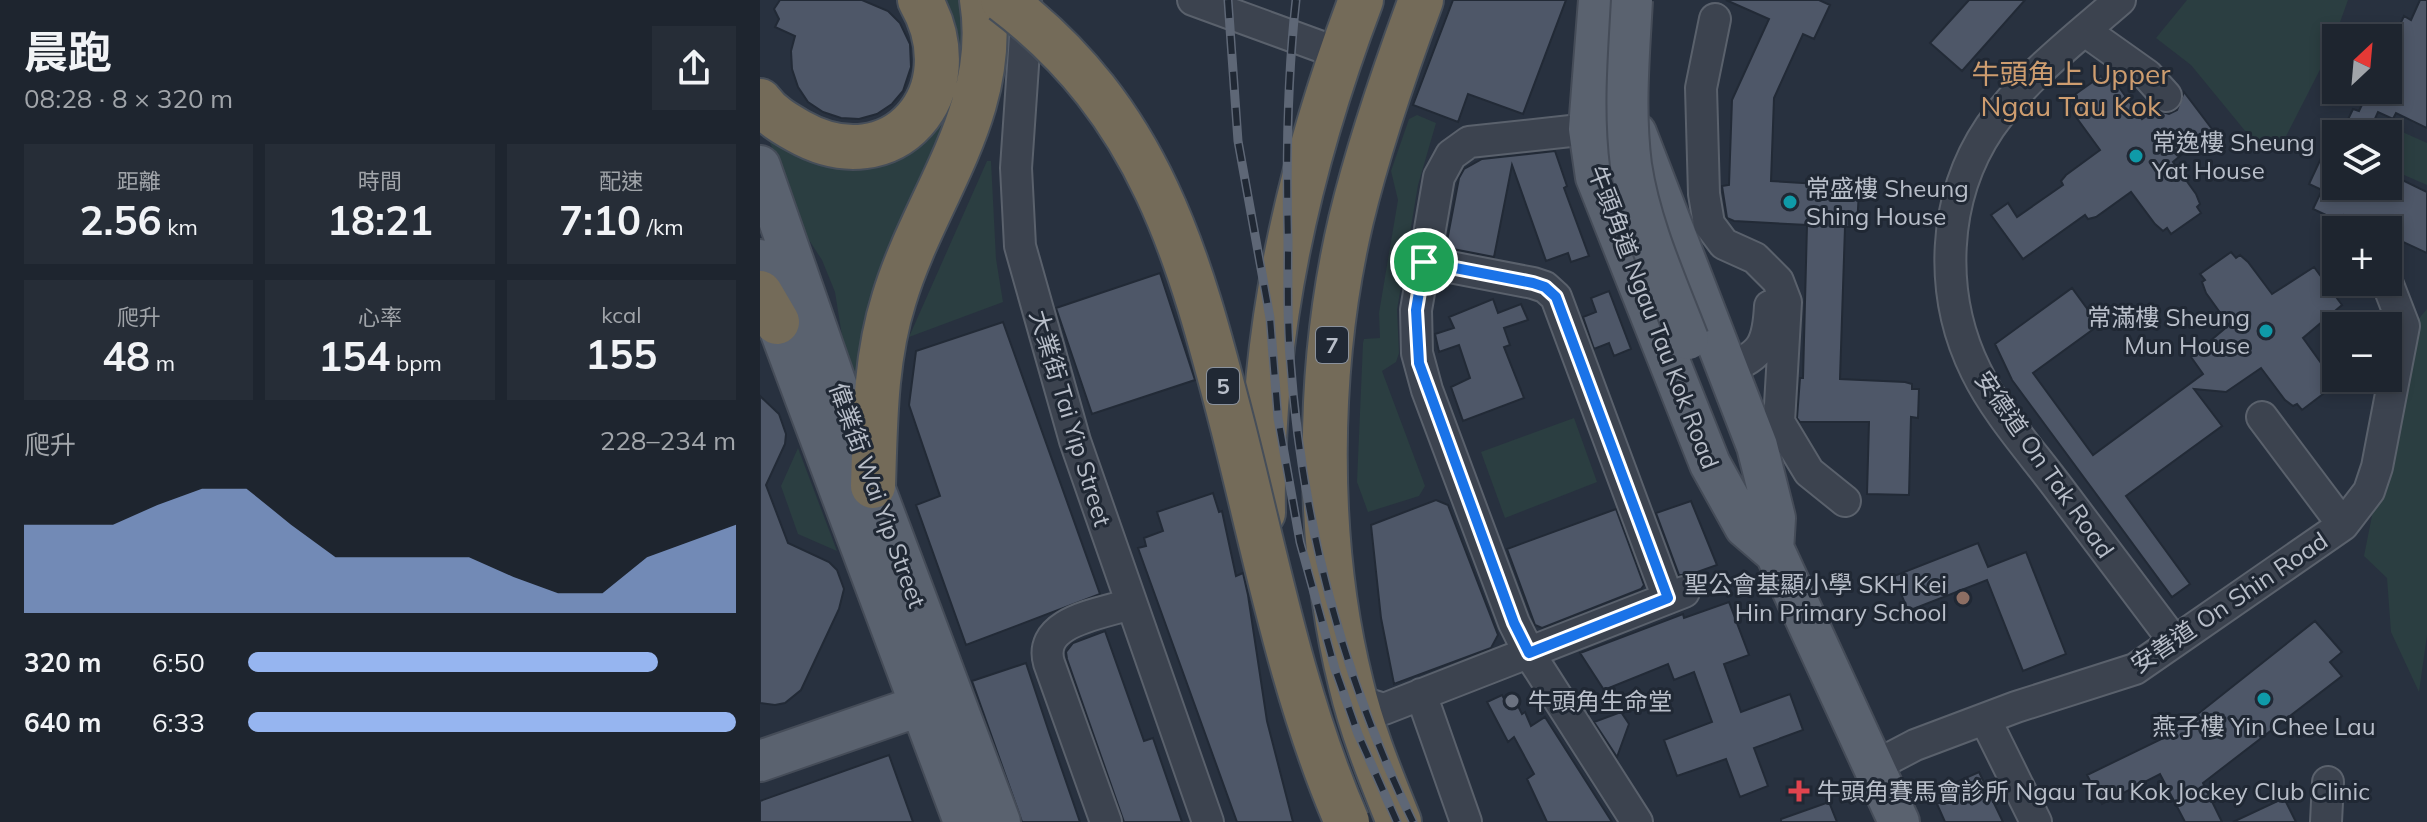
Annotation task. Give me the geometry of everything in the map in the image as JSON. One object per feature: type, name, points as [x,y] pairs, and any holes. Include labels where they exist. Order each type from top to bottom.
[{"type":"highway","points":[[763,105],[806,136],[832,145],[870,146],[902,131],[922,112],[938,72],[938,42],[920,0]]},
{"type":"highway","points":[[873,486],[883,343],[901,278],[965,133],[979,92],[985,51],[982,0]]},
{"type":"highway","name":"5","points":[[1003,0],[1053,42],[1107,103],[1135,146],[1178,237],[1216,356],[1304,701],[1347,822]]},
{"type":"highway","name":"5","points":[[1030,0],[1094,58],[1123,96],[1150,135],[1188,217],[1232,349],[1264,485],[1313,667],[1365,822]]},
{"type":"highway","points":[[1327,822],[1299,729],[1274,611],[1263,521],[1262,457],[1266,386],[1294,211],[1341,54],[1361,0]]},
{"type":"highway","name":"7","points":[[1399,822],[1355,700],[1340,636],[1327,502],[1329,377],[1338,290],[1351,220],[1376,125],[1421,0]]},
{"type":"main road","name":"牛頭角道 Ngau Tau Kok Road","points":[[1610,5],[1589,129],[1596,177],[1710,464],[1745,527],[1773,551]]},
{"type":"main road","name":"牛頭角道 Ngau Tau Kok Road","points":[[1610,5],[1627,94],[1632,166],[1647,230],[1773,551],[1899,822]]},
{"type":"main road","name":"牛頭角道 Ngau Tau Kok Road","points":[[1610,5],[1618,86],[1768,481],[1775,518],[1773,551]]},
{"type":"main road","name":"偉業街 Wai Yip Street","points":[[760,166],[873,486],[937,700],[964,822]]},
{"type":"main road","name":"偉業街 Wai Yip Street","points":[[760,260],[768,307],[937,700],[1000,822]]},
{"type":"main road","points":[[760,761],[937,700]]},
{"type":"street","name":"大業街 Tai Yip Street","points":[[1030,0],[1016,154],[1020,246],[1075,441],[1208,822]]},
{"type":"street","points":[[1193,0],[1341,54]]},
{"type":"street","name":"安德道 On Tak Road","points":[[2120,0],[2019,92],[1989,130],[1970,163],[1952,229],[1953,301],[1966,346],[1989,394],[2173,640]]},
{"type":"street","points":[[1715,19],[1701,88],[1709,224],[1717,238],[1755,258],[1771,272],[1786,302],[1779,422],[1809,472],[1845,501]]},
{"type":"street","points":[[2085,31],[2147,75],[2166,96]]},
{"type":"street","points":[[1589,129],[1469,142],[1451,155],[1439,177],[1416,310],[1419,363],[1514,623],[1529,653],[1637,822]]},
{"type":"street","points":[[1355,700],[1384,709],[1676,595],[1556,297],[1545,287],[1533,283],[1424,262]]},
{"type":"street","points":[[1727,369],[1752,357],[1765,340],[1771,272]]},
{"type":"street","name":"安善道 On Shin Road","points":[[1873,767],[1915,745],[2135,669],[2343,525],[2369,491],[2377,467],[2404,326],[2392,296]]},
{"type":"street","points":[[2262,417],[2343,525]]},
{"type":"street","points":[[1106,822],[1049,663],[1047,645],[1061,628],[1130,604]]},
{"type":"street","points":[[1421,694],[1466,822]]},
{"type":"street","points":[[1985,719],[2036,822]]},
{"type":"street","points":[[2326,822],[2328,782]]},
{"type":"shaded area","points":[[933,0],[962,0],[965,65],[859,387],[842,336],[835,292],[822,260],[807,237],[760,117],[914,136]]},
{"type":"shaded area","points":[[2187,0],[2348,0],[2339,24],[2322,24],[2322,66],[2283,142],[2255,143],[2191,65],[2156,38]]},
{"type":"shaded area","points":[[1417,115],[1436,123],[1418,185],[1397,310],[1399,353],[1396,362],[1382,371],[1425,486],[1419,496],[1368,512],[1357,482],[1363,343],[1364,339],[1380,338],[1379,313],[1398,200],[1391,171],[1409,119]]},
{"type":"shaded area","points":[[2402,132],[2427,143],[2427,185],[2402,174]]},
{"type":"shaded area","points":[[987,161],[991,161],[996,259],[1003,302],[909,337]]},
{"type":"shaded area","points":[[2427,309],[2427,635],[2419,692],[2391,632],[2387,578],[2364,556],[2397,392],[2402,392],[2402,365],[2409,330]]},
{"type":"shaded area","points":[[1574,418],[1597,482],[1505,518],[1481,452]]},
{"type":"shaded area","points":[[798,448],[837,551],[798,534],[781,486]]},
{"type":"building","points":[[780,0],[862,0],[888,11],[900,23],[910,44],[911,67],[903,91],[892,104],[877,114],[859,119],[841,118],[823,112],[808,102],[798,87],[792,69],[791,51],[795,36],[775,27],[779,19],[774,9]]},
{"type":"building","points":[[1453,0],[1566,0],[1523,114],[1468,94],[1458,122],[1413,105]]},
{"type":"building","points":[[1726,0],[1819,0],[1830,5],[1814,39],[1803,34],[1774,98],[1771,181],[1834,185],[1834,182],[1852,183],[1852,189],[1859,190],[1857,227],[1845,227],[1840,379],[1905,382],[1912,384],[1912,389],[1919,389],[1918,418],[1911,417],[1909,495],[1867,494],[1869,422],[1800,422],[1797,418],[1800,378],[1803,378],[1807,225],[1727,218],[1722,186],[1729,185],[1732,100],[1769,19]]},
{"type":"building","points":[[1969,0],[2025,0],[1962,71],[1930,43]]},
{"type":"building","points":[[2420,0],[2427,0],[2427,128],[2396,113],[2393,119],[2378,112],[2374,120],[2348,120],[2353,109],[2359,111],[2362,104],[2402,104],[2400,24],[2404,16],[2411,20]]},
{"type":"building","name":"常逸樓 Sheung Yat House","points":[[2101,76],[2105,82],[2109,79],[2118,86],[2142,119],[2155,110],[2169,114],[2177,110],[2184,92],[2212,129],[2173,162],[2196,194],[2201,213],[2171,234],[2167,228],[2163,231],[2155,224],[2131,192],[2096,217],[2088,219],[2085,215],[2023,259],[1991,215],[2008,203],[2017,217],[2063,185],[2061,181],[2066,175],[2100,150],[2076,117],[2072,106],[2075,104],[2070,98]]},
{"type":"building","points":[[1555,151],[1567,186],[1564,188],[1589,256],[1571,262],[1568,253],[1546,261],[1512,165],[1494,257],[1453,249],[1447,241],[1459,178],[1464,169],[1482,159]]},
{"type":"building","points":[[2322,156],[2322,190],[2309,184]]},
{"type":"building","points":[[2402,180],[2427,192],[2427,253],[2402,241],[2402,216],[2328,216],[2313,209],[2322,190],[2322,200],[2402,200]]},
{"type":"building","points":[[2231,252],[2236,258],[2240,255],[2248,262],[2272,294],[2314,267],[2322,278],[2322,296],[2335,296],[2342,305],[2334,312],[2322,312],[2322,322],[2303,338],[2322,364],[2322,392],[2326,392],[2302,410],[2297,404],[2293,406],[2285,400],[2261,368],[2226,392],[2194,389],[2222,426],[2126,496],[2190,584],[2172,597],[2012,380],[1995,344],[2072,288],[2099,325],[2033,373],[2093,455],[2203,374],[2191,357],[2229,325],[2206,293],[2202,282],[2205,280],[2200,274]]},
{"type":"building","points":[[1160,273],[1195,380],[1092,414],[1056,308]]},
{"type":"building","points":[[1609,291],[1631,349],[1614,356],[1609,343],[1594,349],[1583,317],[1596,312],[1591,298]]},
{"type":"building","points":[[1493,299],[1498,313],[1521,304],[1528,320],[1504,328],[1510,345],[1504,347],[1524,398],[1463,421],[1451,387],[1470,378],[1459,345],[1439,352],[1435,334],[1454,328],[1449,317]]},
{"type":"building","points":[[1003,322],[1100,594],[966,645],[916,505],[940,496],[909,405],[916,351]]},
{"type":"building","points":[[760,396],[779,414],[786,434],[785,444],[766,485],[788,543],[829,562],[837,570],[844,589],[839,609],[801,690],[785,703],[775,705],[760,703]]},
{"type":"building","points":[[1213,493],[1219,512],[1222,511],[1236,576],[1243,573],[1267,721],[1293,822],[1237,822],[1138,548],[1146,546],[1144,538],[1163,531],[1157,512]]},
{"type":"building","points":[[1436,500],[1448,505],[1498,635],[1491,648],[1394,684],[1381,618],[1371,525]]},
{"type":"building","points":[[1691,501],[1717,565],[1689,575],[1679,575],[1656,513]]},
{"type":"building","points":[[1616,509],[1644,585],[1641,589],[1542,628],[1535,625],[1507,549]]},
{"type":"building","points":[[1978,543],[1988,567],[2026,552],[2066,654],[2023,671],[1987,580],[1908,611],[1894,576]]},
{"type":"building","points":[[1729,602],[1749,655],[1724,664],[1741,712],[1790,694],[1803,730],[1754,748],[1768,786],[1740,797],[1726,759],[1677,776],[1664,740],[1712,722],[1694,672],[1674,680],[1668,664],[1604,690],[1580,653],[1683,614],[1684,618]]},
{"type":"building","name":"燕子樓 Yin Chee Lau","points":[[2315,621],[2342,652],[2330,662],[2342,676],[2203,783],[2222,822],[2185,822],[2160,774],[2102,804],[2087,775],[2174,733]]},
{"type":"building","points":[[1105,631],[1144,741],[1153,738],[1182,822],[1124,822],[1066,652],[1073,643]]},
{"type":"building","points":[[1026,663],[1080,822],[1022,822],[972,681]]},
{"type":"building","points":[[1502,695],[1509,708],[1517,704],[1522,714],[1525,712],[1531,726],[1545,717],[1612,822],[1547,822],[1527,779],[1534,774],[1514,737],[1508,742],[1487,702]]},
{"type":"building","points":[[1621,712],[1629,724],[1617,757],[1594,722]]},
{"type":"building","points":[[889,755],[913,822],[760,822],[760,801]]},
{"type":"building","points":[[1979,772],[2003,822],[1945,822],[1937,804],[1957,794],[1952,784]]},
{"type":"building","name":"燕子樓 Yin Chee Lau","points":[[2284,798],[2296,822],[2233,822]]},
{"type":"building","points":[[1829,802],[1837,822],[1781,822],[1781,819]]},
{"type":"railway","points":[[1228,0],[1238,141],[1270,318],[1278,418],[1300,542],[1335,669],[1358,734],[1397,822]]},
{"type":"railway","points":[[1296,0],[1288,121],[1288,314],[1304,478],[1329,596],[1346,653],[1365,710],[1413,822]]},
{"type":"place","name":"常逸樓 Sheung Yat House","points":[[2136,156]]},
{"type":"place","name":"常盛樓 Sheung Shing House","points":[[1790,202]]},
{"type":"place","name":"常滿樓 Sheung Mun House","points":[[2266,331]]},
{"type":"place","name":"聖公會基顯小學 SKH Kei Hin Primary School","points":[[1963,598]]},
{"type":"place","name":"燕子樓 Yin Chee Lau","points":[[2264,699]]},
{"type":"place","name":"牛頭角生命堂","points":[[1512,701]]},
{"type":"place","name":"牛頭角賽馬會診所 Ngau Tau Kok Jockey Club Clinic","points":[[1799,791]]},
{"type":"district","name":"牛頭角上 Upper Ngau Tau Kok","points":[[2071,89]]},
{"type":"route","points":[[1424,262],[1533,283],[1545,287],[1556,297],[1668,598],[1529,653],[1514,623],[1419,363],[1416,310],[1424,262]]}]
